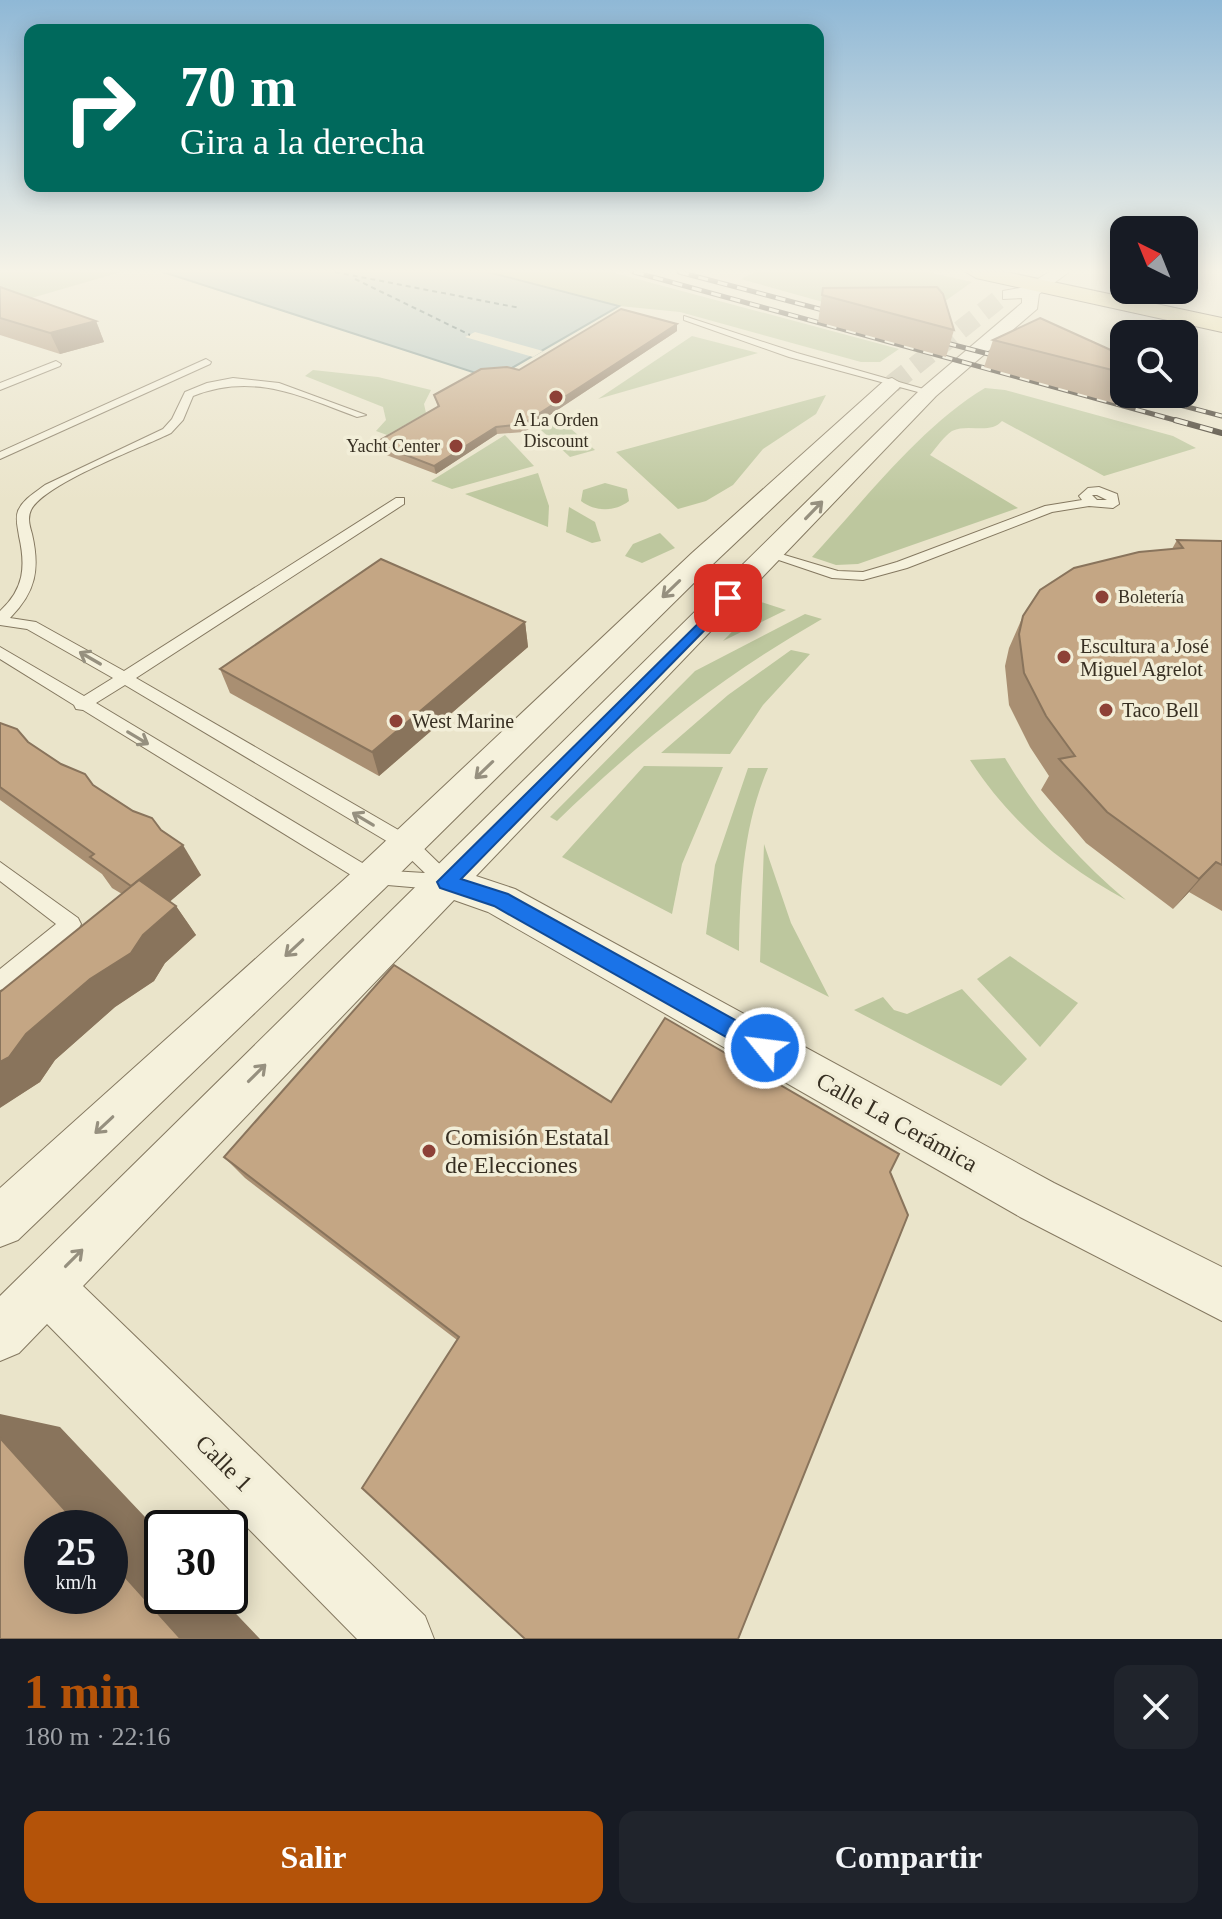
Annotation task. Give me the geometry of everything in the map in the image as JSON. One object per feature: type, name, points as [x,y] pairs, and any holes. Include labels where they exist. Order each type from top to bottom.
[{"type":"street","points":[[0,1334],[929,392],[980,348]]},
{"type":"street","points":[[0,1222],[371,878],[702,559],[892,384]]},
{"type":"street","name":"Calle La Cerámica","points":[[446,882],[501,900],[1003,1182],[1222,1295]]},
{"type":"street","name":"Calle 1","points":[[46,1286],[402,1639]]},
{"type":"lane","points":[[782,348],[892,384],[929,392]]},
{"type":"lane","points":[[0,456],[206,362]]},
{"type":"lane","points":[[0,387],[56,364]]},
{"type":"lane","points":[[0,620],[20,601],[33,576],[22,517],[31,501],[52,486],[167,431],[177,420],[189,394],[219,383],[264,380],[361,415]]},
{"type":"lane","points":[[82,705],[400,501]]},
{"type":"lane","points":[[771,555],[837,575],[863,576],[893,569],[1049,509],[1089,502]]},
{"type":"lane","points":[[0,620],[31,625],[125,678],[407,844],[446,882]]},
{"type":"lane","points":[[0,652],[82,705],[371,878],[446,882]]},
{"type":"lane","points":[[0,870],[71,924],[3,973]]},
{"type":"green space","points":[[673,348],[740,348],[758,353],[598,399]]},
{"type":"green space","points":[[812,348],[899,349],[880,362],[861,362]]},
{"type":"green space","points":[[313,370],[378,377],[431,390],[424,404],[426,413],[387,435],[376,431],[386,420],[383,407],[305,376]]},
{"type":"green space","points":[[985,388],[1005,390],[1173,436],[1196,448],[1104,476],[1002,421],[992,427],[959,429],[946,436],[930,455],[1018,508],[858,564],[836,565],[812,557],[915,444],[961,404]]},
{"type":"green space","points":[[826,395],[816,414],[763,449],[733,485],[706,501],[678,509],[616,452]]},
{"type":"green space","points":[[562,421],[595,450],[570,457],[541,430]]},
{"type":"green space","points":[[505,435],[534,466],[452,489],[431,481]]},
{"type":"green space","points":[[538,473],[549,506],[548,527],[465,494]]},
{"type":"green space","points":[[605,483],[627,489],[629,501],[605,509],[581,501],[583,490]]},
{"type":"green space","points":[[569,507],[595,522],[601,541],[592,543],[566,532]]},
{"type":"green space","points":[[660,533],[675,548],[642,563],[625,556],[633,544]]},
{"type":"green space","points":[[761,602],[786,610],[723,641]]},
{"type":"green space","points":[[805,614],[822,619],[751,663],[683,711],[557,821],[550,817],[695,671]]},
{"type":"green space","points":[[791,650],[810,654],[763,705],[730,754],[661,753],[728,695]]},
{"type":"green space","points":[[1005,758],[1059,834],[1126,900],[1080,872],[1039,840],[1002,803],[970,760]]},
{"type":"green space","points":[[644,766],[723,767],[682,864],[672,914],[562,857]]},
{"type":"green space","points":[[748,768],[768,768],[748,835],[742,881],[739,951],[706,934],[715,865]]},
{"type":"green space","points":[[764,844],[791,923],[829,997],[760,962]]},
{"type":"green space","points":[[1010,956],[1078,1003],[1040,1047],[977,979]]},
{"type":"green space","points":[[962,989],[1027,1059],[1001,1086],[854,1010],[883,997],[894,1010],[907,1014]]},
{"type":"shaded area","points":[[400,348],[546,348],[505,372],[482,375]]},
{"type":"pier","points":[[504,348],[543,351],[533,357]]},
{"type":"building","points":[[555,348],[639,348],[523,424],[496,427],[434,466],[375,443],[439,406],[434,395],[481,369],[507,367],[519,370]]},
{"type":"building","points":[[1027,348],[1110,350],[1110,369]]},
{"type":"building","points":[[1177,540],[1222,541],[1222,865],[1216,862],[1199,879],[1107,812],[1059,759],[1075,756],[1046,716],[1024,673],[1019,634],[1023,616],[1040,590],[1074,568],[1139,552],[1183,548]]},
{"type":"building","points":[[381,559],[525,622],[372,752],[220,669]]},
{"type":"building","points":[[0,723],[17,729],[28,742],[61,764],[85,774],[93,785],[133,811],[152,818],[161,830],[183,845],[131,886],[90,857],[94,854],[0,787]]},
{"type":"building","points":[[139,880],[176,906],[143,935],[131,953],[90,979],[26,1034],[9,1057],[0,1062],[0,992]]},
{"type":"building","points":[[394,965],[611,1102],[665,1018],[899,1154],[890,1172],[908,1215],[738,1639],[525,1639],[362,1488],[459,1337],[224,1157]]},
{"type":"building","points":[[0,1438],[65,1510],[24,1510],[24,1614],[128,1614],[128,1580],[144,1598],[144,1614],[159,1614],[181,1639],[0,1639]]},
{"type":"tunnel","points":[[892,384],[937,348]]},
{"type":"railway","points":[[913,348],[1182,422]]},
{"type":"railway","points":[[967,348],[1008,359]]},
{"type":"railway","points":[[1191,408],[1222,416]]},
{"type":"railway","points":[[1175,420],[1222,433]]},
{"type":"place","name":"A La Orden Discount","points":[[556,397]]},
{"type":"place","name":"Yacht Center","points":[[456,446]]},
{"type":"place","name":"Boletería","points":[[1102,597]]},
{"type":"place","name":"Escultura a José Miguel Agrelot","points":[[1064,657]]},
{"type":"place","name":"Taco Bell","points":[[1106,710]]},
{"type":"place","name":"West Marine","points":[[396,721]]},
{"type":"place","name":"Comisión Estatal de Elecciones","points":[[429,1151]]},
{"type":"route","points":[[728,598],[446,882],[501,900],[765,1048]]}]
